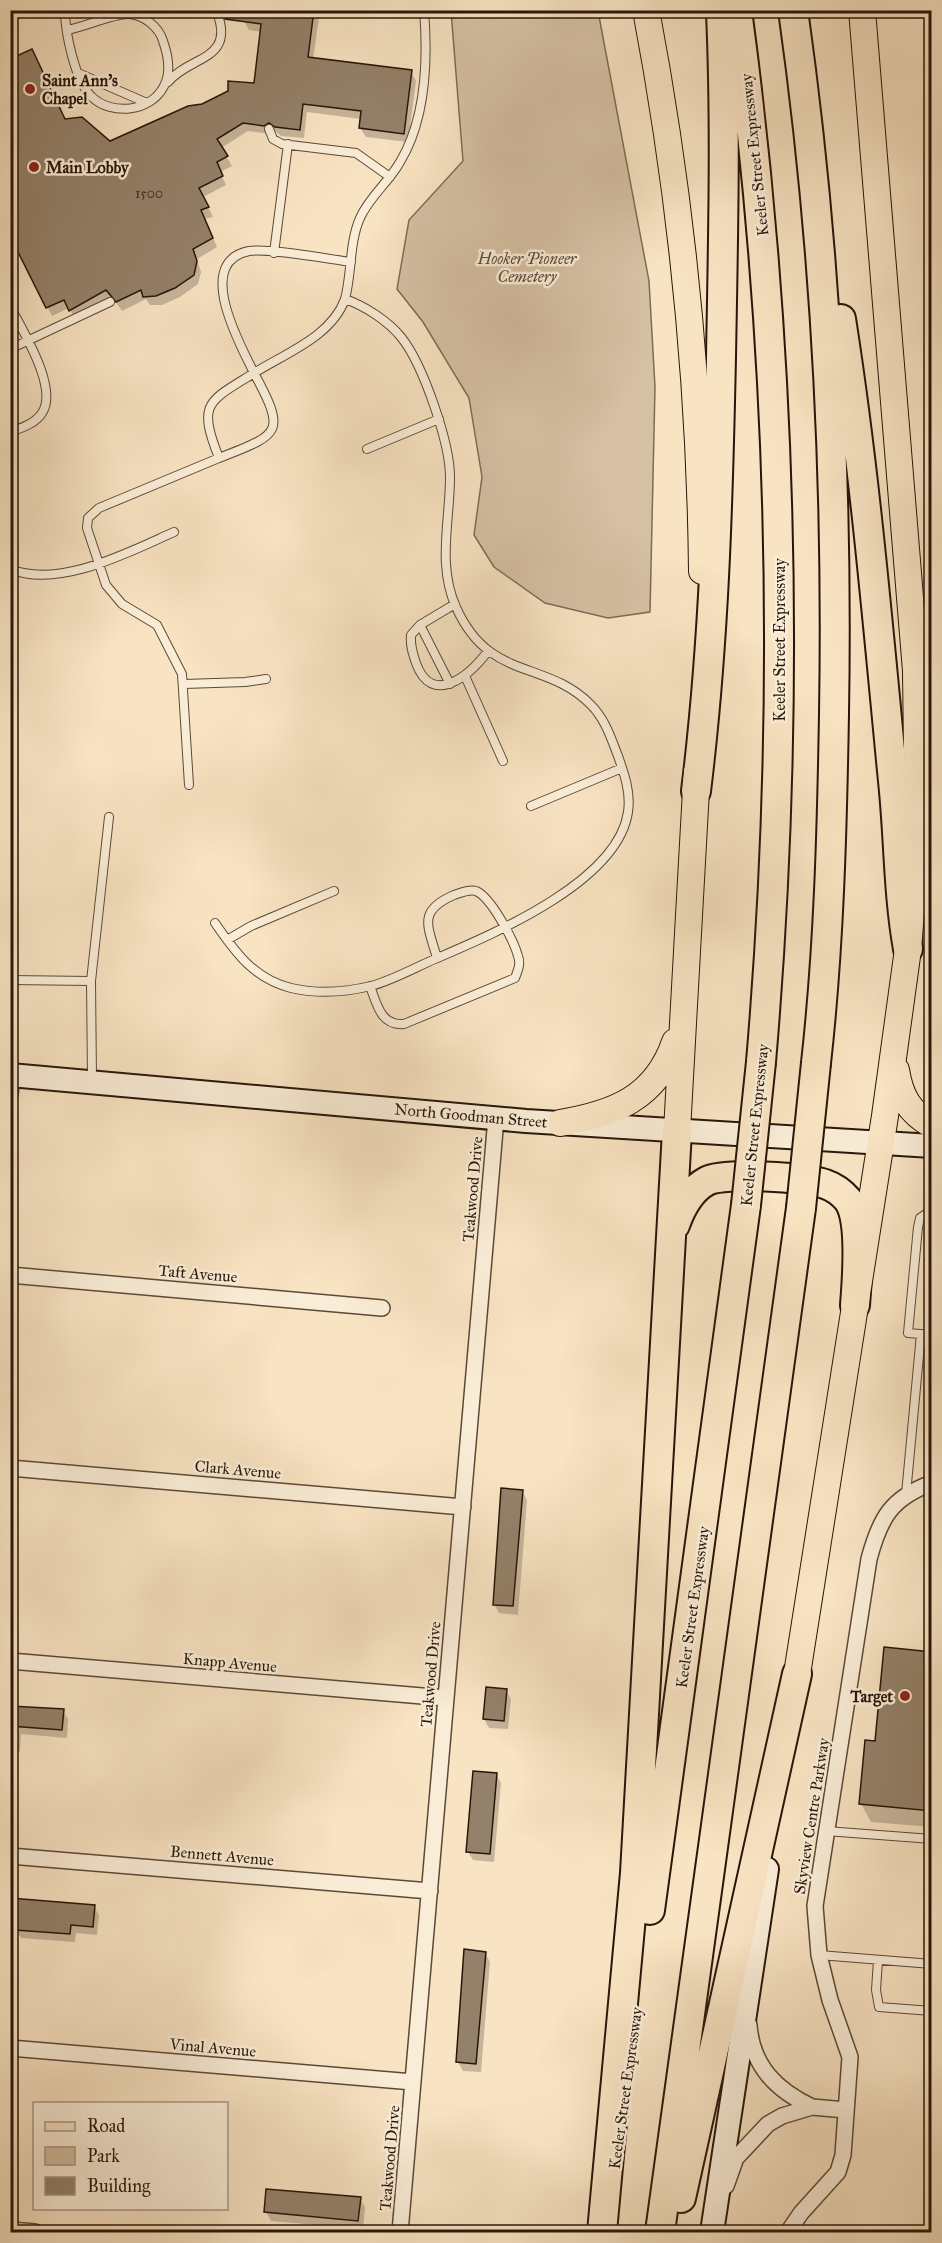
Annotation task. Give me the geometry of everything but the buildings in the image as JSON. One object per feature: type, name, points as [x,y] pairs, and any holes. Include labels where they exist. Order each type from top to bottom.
[{"type":"highway","points":[[696,791],[711,652],[717,535],[724,193],[721,10]]},
{"type":"highway","name":"Keeler Street Expressway","points":[[604,2232],[746,1205],[761,1062],[773,910],[778,766],[778,510],[773,376],[763,233],[737,10]]},
{"type":"highway","points":[[660,2232],[801,1208],[824,979],[833,793],[835,607],[830,422],[821,267],[793,10]]},
{"type":"highway","points":[[802,82],[854,408],[894,783],[901,909],[908,949]]},
{"type":"highway","points":[[604,2232],[635,1873],[677,1131]]},
{"type":"highway","points":[[669,1248],[674,1227],[684,1204],[693,1192],[709,1180],[734,1176],[823,1183],[843,1194],[853,1214],[857,1262],[855,1305]]},
{"type":"highway","points":[[674,2232],[797,1674]]},
{"type":"main road","points":[[646,10],[677,204],[697,420],[702,604],[696,791],[677,1131]]},
{"type":"main road","points":[[713,2227],[881,1143],[908,949],[918,826],[918,701],[862,10]]},
{"type":"main road","points":[[560,1123],[615,1108],[651,1087],[670,1057],[683,1013]]},
{"type":"main road","points":[[895,1047],[896,1071],[903,1097],[911,1111],[932,1125]]},
{"type":"main road","name":"North Goodman Street","points":[[11,1081],[92,1082],[560,1123],[932,1146]]},
{"type":"street","name":"Teakwood Drive","points":[[400,2232],[496,1118]]},
{"type":"street","name":"Taft Avenue","points":[[10,1275],[382,1308]]},
{"type":"street","name":"Clark Avenue","points":[[10,1468],[463,1506]]},
{"type":"street","name":"Skyview Centre Parkway","points":[[788,2232],[801,2213],[838,2172],[843,2155],[850,2057],[830,2000],[819,1955],[815,1906],[869,1558],[879,1526],[895,1503],[906,1494],[932,1483]]},
{"type":"street","name":"Knapp Avenue","points":[[10,1661],[446,1698]]},
{"type":"street","name":"Bennett Avenue","points":[[10,1856],[430,1891]]},
{"type":"street","points":[[747,1996],[750,2035],[759,2064],[789,2096],[812,2107],[846,2110]]},
{"type":"street","name":"Vinal Avenue","points":[[10,2048],[413,2082]]},
{"type":"street","points":[[713,2227],[736,2158],[752,2139],[782,2116],[812,2107]]},
{"type":"street","points":[[10,2230],[35,2232]]},
{"type":"lane","points":[[65,10],[67,30],[78,73],[87,92],[105,105],[129,109],[147,103],[173,75],[203,60],[218,46],[221,33],[216,10]]},
{"type":"lane","points":[[219,458],[207,425],[209,408],[220,395],[326,329],[340,312],[345,299],[361,216],[408,148],[419,114],[424,10]]},
{"type":"lane","points":[[67,30],[121,15],[132,14],[144,19],[158,30],[163,40],[168,66],[165,85]]},
{"type":"lane","points":[[78,73],[147,103]]},
{"type":"lane","points":[[269,129],[273,139],[288,144],[356,153],[390,177]]},
{"type":"lane","points":[[274,253],[288,144]]},
{"type":"lane","points":[[189,785],[184,684],[180,670],[157,625],[113,596],[98,563],[87,528],[88,518],[94,511],[265,440],[274,428],[274,413],[226,315],[224,282],[230,264],[238,256],[248,252],[274,253],[351,261]]},
{"type":"lane","points":[[215,923],[251,968],[265,978],[287,987],[319,991],[370,986],[505,928],[560,895],[614,849],[624,829],[629,806],[622,768],[608,731],[589,704],[570,689],[505,662],[488,651],[469,630],[455,604],[446,573],[449,456],[439,419],[401,338],[379,318],[345,299]]},
{"type":"lane","points":[[10,349],[110,302]]},
{"type":"lane","points":[[10,306],[46,383],[47,402],[39,418],[10,432]]},
{"type":"lane","points":[[367,449],[439,419]]},
{"type":"lane","points":[[10,569],[30,575],[50,575],[98,563],[174,532]]},
{"type":"lane","points":[[455,604],[420,625],[411,635],[410,645],[419,672],[430,684],[440,686],[450,684],[465,676],[488,651]]},
{"type":"lane","points":[[420,625],[450,684]]},
{"type":"lane","points":[[465,676],[503,760]]},
{"type":"lane","points":[[184,684],[266,679]]},
{"type":"lane","points":[[531,806],[622,768]]},
{"type":"lane","points":[[92,1082],[90,981],[109,817]]},
{"type":"lane","points":[[227,940],[251,926],[333,891]]},
{"type":"lane","points":[[370,986],[384,1019],[394,1025],[405,1024],[515,978],[519,967],[518,955],[505,928],[492,906],[475,891],[465,891],[437,902],[429,911],[427,923],[437,958]]},
{"type":"lane","points":[[10,980],[90,981]]},
{"type":"lane","points":[[932,1210],[920,1218],[918,1227],[908,1333],[932,1335]]},
{"type":"lane","points":[[906,1494],[921,1334]]},
{"type":"lane","points":[[826,1830],[932,1839]]},
{"type":"lane","points":[[819,1955],[932,1964]]},
{"type":"lane","points":[[878,1960],[876,1990],[879,2007],[932,2011]]},
{"type":"green space","name":"Hooker Pioneer Cemetery","points":[[451,11],[598,11],[649,281],[655,387],[650,612],[608,618],[545,603],[494,567],[474,535],[482,477],[469,398],[423,322],[397,289],[409,220],[463,161]]},
{"type":"place","name":"Saint Ann's Chapel","points":[[30,89]]},
{"type":"place","name":"Main Lobby","points":[[34,167]]},
{"type":"place","name":"Target","points":[[905,1696]]}]
